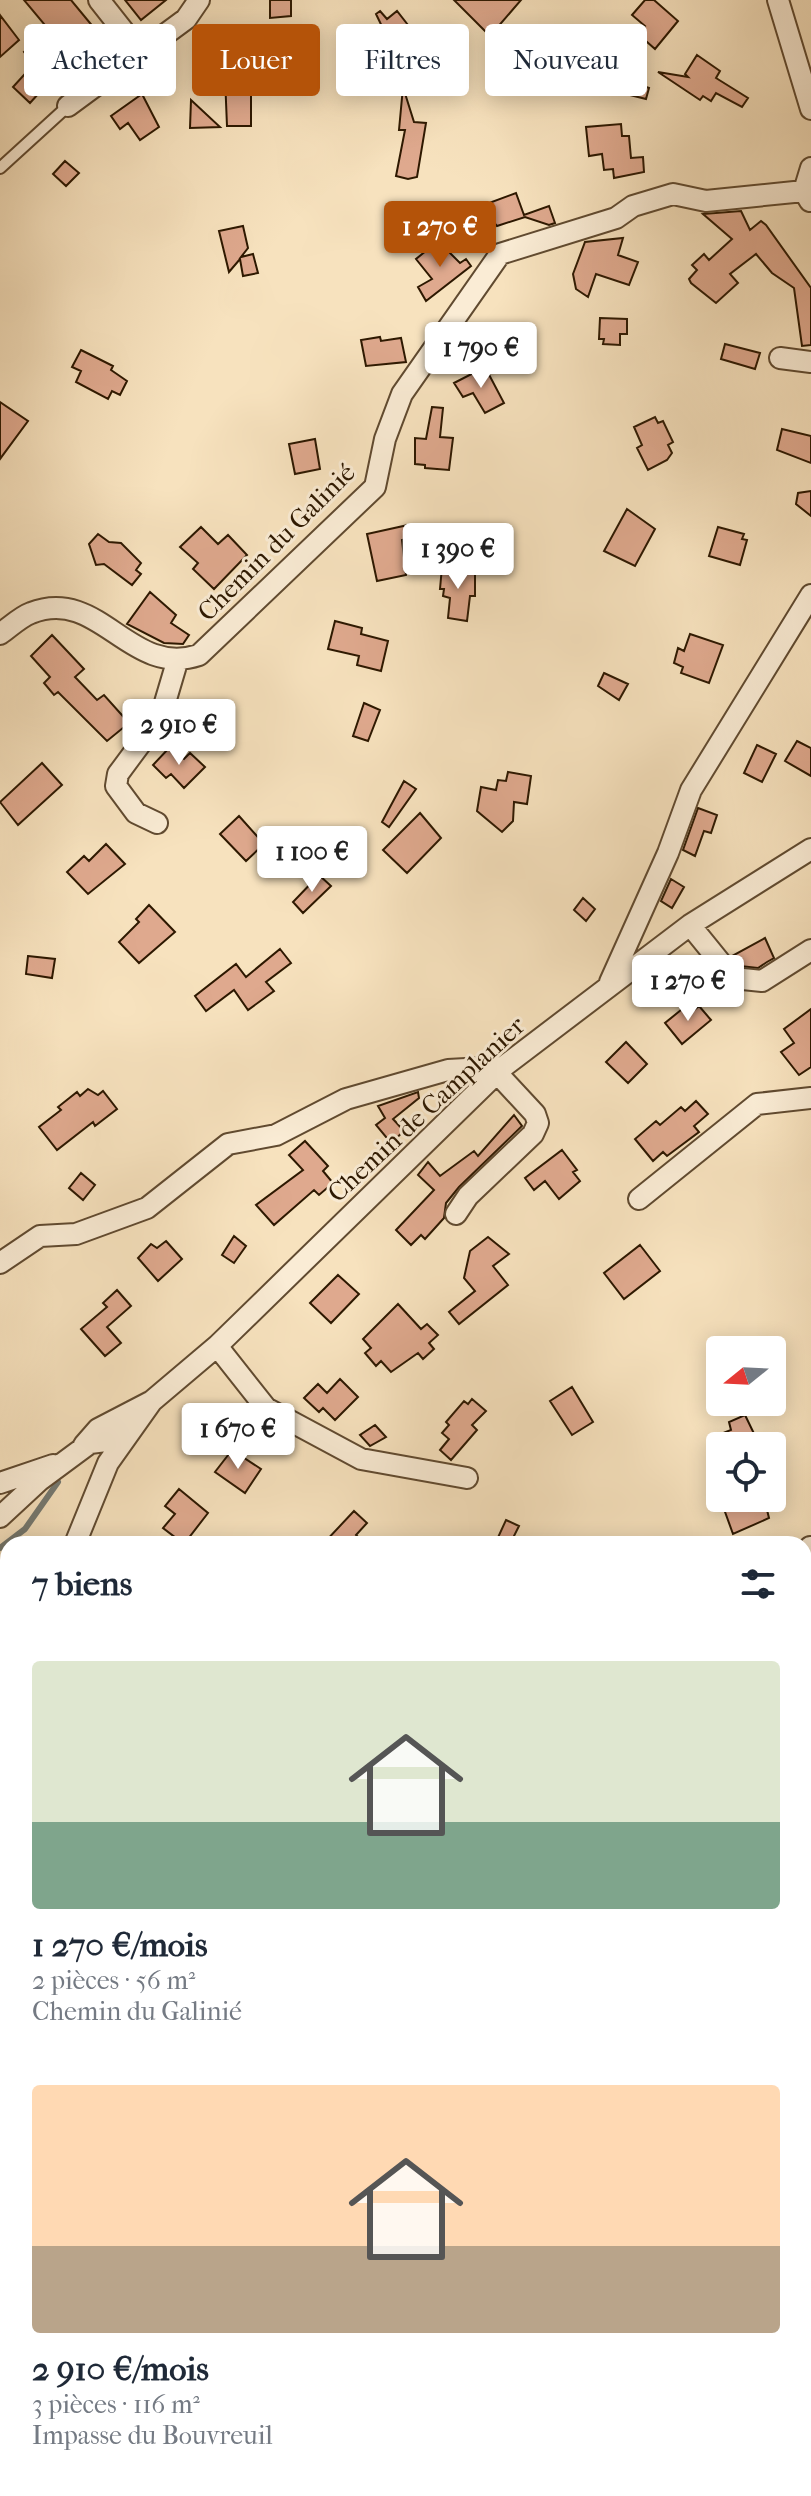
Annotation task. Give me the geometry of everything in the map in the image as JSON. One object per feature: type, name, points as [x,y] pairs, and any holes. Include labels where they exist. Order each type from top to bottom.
[{"type":"street","points":[[99,0],[118,24]]},
{"type":"street","points":[[176,26],[186,19],[199,0]]},
{"type":"street","points":[[778,0],[811,109]]},
{"type":"street","points":[[68,106],[81,96]]},
{"type":"street","points":[[808,197],[811,168]]},
{"type":"street","name":"Chemin du Galinié","points":[[177,662],[199,655],[375,487],[385,439],[402,394],[500,254],[616,218],[633,206],[673,194],[706,201],[808,197]]},
{"type":"street","points":[[780,358],[811,362]]},
{"type":"street","name":"Chemin de Camplanier","points":[[78,1536],[108,1463],[122,1439],[152,1401],[217,1346],[500,1070],[608,986],[668,853],[691,790],[811,595]]},
{"type":"street","points":[[0,634],[30,613],[61,608],[80,611],[151,655],[177,662],[161,716],[118,774],[116,786],[136,813],[157,823]]},
{"type":"street","points":[[608,986],[690,925],[811,849]]},
{"type":"street","points":[[690,925],[733,978],[762,981],[811,950]]},
{"type":"street","points":[[0,1263],[40,1236],[76,1234],[147,1208],[228,1144],[276,1135],[346,1099],[448,1070],[500,1070],[535,1114],[538,1123],[533,1134],[468,1196],[456,1214]]},
{"type":"street","points":[[639,1199],[757,1104],[811,1098]]},
{"type":"street","points":[[217,1346],[266,1408],[361,1459],[467,1478]]},
{"type":"street","points":[[0,1483],[72,1456],[98,1429],[152,1401]]},
{"type":"street","points":[[0,1517],[90,1443],[122,1439]]},
{"type":"street","points":[[72,1456],[108,1463]]},
{"type":"lane","points":[[0,168],[68,106]]},
{"type":"building","points":[[24,0],[71,0],[91,24],[44,24]]},
{"type":"building","points":[[125,0],[166,0],[141,20]]},
{"type":"building","points":[[270,0],[291,0],[291,16],[270,18]]},
{"type":"building","points":[[454,0],[521,0],[500,24],[485,24],[485,31]]},
{"type":"building","points":[[645,0],[654,0],[678,21],[655,49],[647,42],[647,24],[632,15]]},
{"type":"building","points":[[380,11],[387,19],[397,11],[407,24],[381,24],[376,14]]},
{"type":"building","points":[[0,15],[19,40],[0,57]]},
{"type":"building","points":[[697,55],[720,71],[716,78],[748,98],[742,107],[716,93],[711,101],[703,96],[700,100],[658,72],[688,77],[685,74]]},
{"type":"building","points":[[24,75],[24,96],[36,96],[30,103],[13,87]]},
{"type":"building","points":[[143,96],[159,127],[140,140],[128,123],[120,129],[111,116]]},
{"type":"building","points":[[226,96],[251,96],[251,126],[227,126]]},
{"type":"building","points":[[402,96],[406,96],[414,122],[426,123],[417,177],[408,179],[396,176],[405,130],[399,130]]},
{"type":"building","points":[[191,100],[220,127],[190,128]]},
{"type":"building","points":[[621,124],[622,136],[629,136],[631,158],[643,157],[644,172],[614,178],[613,169],[604,170],[602,154],[589,156],[586,127]]},
{"type":"building","points":[[65,161],[79,173],[66,186],[53,174]]},
{"type":"building","points":[[516,193],[524,215],[549,206],[555,223],[549,225],[525,217],[497,226],[481,206]]},
{"type":"building","points":[[741,211],[750,230],[761,221],[766,225],[811,288],[811,345],[802,346],[794,288],[772,273],[756,254],[730,274],[738,283],[716,303],[691,283],[689,279],[697,270],[692,265],[704,254],[709,260],[732,239],[703,214]]},
{"type":"building","points":[[243,226],[248,248],[241,257],[253,254],[258,273],[243,276],[240,259],[229,272],[219,231]]},
{"type":"building","points":[[623,238],[618,255],[638,262],[629,285],[596,274],[588,297],[576,289],[573,274],[585,242]]},
{"type":"building","points":[[438,241],[460,263],[466,259],[471,266],[426,301],[418,287],[432,279],[416,259]]},
{"type":"building","points":[[600,318],[627,319],[627,334],[620,334],[620,345],[603,344],[604,339],[599,339]]},
{"type":"building","points":[[380,337],[381,341],[401,338],[406,362],[366,366],[361,340]]},
{"type":"building","points":[[725,344],[760,353],[755,369],[721,359]]},
{"type":"building","points":[[81,350],[113,366],[111,370],[127,381],[120,395],[112,391],[108,399],[76,382],[81,371],[72,367]]},
{"type":"building","points":[[485,367],[504,403],[485,413],[473,393],[463,397],[454,383]]},
{"type":"building","points":[[0,402],[28,421],[0,459]]},
{"type":"building","points":[[432,407],[443,408],[440,437],[453,438],[449,470],[415,464],[415,438],[426,439]]},
{"type":"building","points":[[655,417],[658,423],[663,421],[673,442],[668,445],[672,453],[667,460],[648,470],[637,448],[642,445],[634,427]]},
{"type":"building","points":[[782,429],[811,436],[811,463],[777,450]]},
{"type":"building","points":[[315,439],[320,469],[295,474],[289,444]]},
{"type":"building","points":[[811,491],[811,516],[796,504],[798,493]]},
{"type":"building","points":[[627,509],[655,529],[635,566],[604,551]]},
{"type":"building","points":[[408,525],[411,538],[402,540],[406,575],[377,581],[367,534]]},
{"type":"building","points":[[201,527],[218,544],[228,535],[247,555],[214,589],[193,569],[198,563],[180,547]]},
{"type":"building","points":[[718,527],[744,534],[742,539],[747,540],[740,565],[709,556]]},
{"type":"building","points":[[98,534],[109,542],[121,543],[141,563],[136,570],[141,574],[132,585],[104,564],[96,565],[89,544]]},
{"type":"building","points":[[442,567],[475,571],[475,596],[470,596],[467,621],[448,618],[450,598],[443,596],[444,589],[440,589]]},
{"type":"building","points":[[150,592],[176,615],[171,623],[189,635],[183,644],[164,643],[127,624]]},
{"type":"building","points":[[335,621],[362,628],[361,634],[388,641],[381,671],[357,665],[359,656],[328,649]]},
{"type":"building","points":[[690,634],[723,645],[709,683],[681,673],[683,667],[674,663],[678,648],[684,651]]},
{"type":"building","points":[[52,635],[84,669],[75,677],[97,700],[104,695],[129,723],[107,741],[58,692],[54,695],[44,683],[50,677],[31,656]]},
{"type":"building","points":[[604,673],[628,684],[619,700],[598,686]]},
{"type":"building","points":[[364,703],[380,710],[368,741],[353,736]]},
{"type":"building","points":[[797,741],[811,748],[811,776],[785,761]]},
{"type":"building","points":[[757,745],[776,754],[762,782],[744,773]]},
{"type":"building","points":[[170,747],[184,759],[190,753],[205,767],[184,788],[171,774],[166,778],[153,765]]},
{"type":"building","points":[[42,763],[62,785],[18,825],[0,802]]},
{"type":"building","points":[[508,772],[531,776],[527,804],[514,802],[513,821],[502,832],[477,811],[481,787],[496,790],[498,780],[506,781]]},
{"type":"building","points":[[404,781],[416,789],[389,827],[382,822]]},
{"type":"building","points":[[698,808],[717,815],[711,833],[704,831],[695,856],[683,850]]},
{"type":"building","points":[[420,813],[441,838],[407,873],[383,850]]},
{"type":"building","points":[[239,816],[264,844],[246,861],[220,834]]},
{"type":"building","points":[[106,844],[125,864],[88,894],[67,872],[84,856],[89,861]]},
{"type":"building","points":[[319,875],[331,886],[303,913],[293,902]]},
{"type":"building","points":[[671,879],[684,887],[672,908],[661,901]]},
{"type":"building","points":[[583,898],[595,909],[586,921],[574,910]]},
{"type":"building","points":[[149,905],[175,932],[139,963],[119,942],[139,922],[136,919]]},
{"type":"building","points":[[765,938],[774,958],[758,968],[740,966],[732,956]]},
{"type":"building","points":[[280,949],[291,963],[266,982],[274,991],[248,1010],[234,990],[206,1011],[195,996],[236,964],[246,977]]},
{"type":"building","points":[[28,956],[55,959],[52,978],[26,974]]},
{"type":"building","points":[[687,1005],[693,1011],[699,1006],[711,1020],[682,1044],[665,1023]]},
{"type":"building","points":[[811,1009],[811,1067],[799,1075],[781,1052],[794,1043],[784,1029]]},
{"type":"building","points":[[626,1042],[647,1064],[628,1083],[606,1062]]},
{"type":"building","points":[[88,1089],[98,1095],[103,1091],[117,1109],[95,1126],[93,1122],[57,1150],[39,1127],[61,1110],[58,1107],[77,1092],[80,1096]]},
{"type":"building","points":[[418,1092],[419,1098],[393,1119],[404,1131],[391,1143],[376,1125],[385,1118],[378,1106]]},
{"type":"building","points":[[696,1101],[708,1114],[694,1126],[699,1132],[667,1156],[663,1152],[653,1161],[635,1139],[656,1121],[660,1125],[681,1107],[685,1111]]},
{"type":"building","points":[[514,1115],[522,1126],[459,1187],[446,1203],[444,1218],[425,1239],[421,1235],[411,1245],[396,1230],[434,1190],[418,1175],[428,1162],[440,1176],[474,1151],[478,1156]]},
{"type":"building","points":[[305,1141],[328,1166],[323,1171],[333,1183],[319,1195],[314,1190],[274,1225],[256,1205],[303,1170],[289,1155]]},
{"type":"building","points":[[562,1150],[577,1170],[573,1172],[580,1181],[559,1199],[545,1181],[534,1190],[525,1178]]},
{"type":"building","points":[[81,1173],[95,1185],[83,1200],[69,1188]]},
{"type":"building","points":[[234,1236],[246,1246],[234,1263],[222,1255]]},
{"type":"building","points":[[488,1237],[509,1254],[493,1266],[508,1285],[459,1324],[449,1312],[475,1291],[464,1278],[470,1251]]},
{"type":"building","points":[[166,1241],[182,1259],[158,1281],[138,1258],[151,1244],[157,1248]]},
{"type":"building","points":[[640,1245],[660,1271],[624,1299],[604,1273]]},
{"type":"building","points":[[338,1275],[359,1294],[331,1323],[310,1303]]},
{"type":"building","points":[[117,1290],[131,1306],[107,1327],[121,1343],[105,1356],[81,1329],[107,1307],[103,1303]]},
{"type":"building","points":[[398,1304],[421,1329],[427,1324],[438,1335],[429,1343],[434,1349],[423,1359],[418,1353],[391,1372],[381,1361],[376,1366],[365,1353],[371,1348],[363,1339]]},
{"type":"building","points":[[340,1379],[358,1397],[335,1420],[323,1408],[319,1412],[304,1398],[318,1384],[327,1393]]},
{"type":"building","points":[[572,1387],[593,1422],[572,1435],[550,1401]]},
{"type":"building","points":[[472,1399],[486,1411],[472,1425],[477,1430],[451,1460],[440,1450],[449,1439],[442,1433],[449,1425],[446,1422],[464,1401],[468,1404]]},
{"type":"building","points":[[745,1416],[753,1432],[726,1432],[731,1430],[729,1422]]},
{"type":"building","points":[[375,1425],[386,1437],[370,1446],[360,1435]]},
{"type":"building","points":[[232,1450],[261,1469],[245,1493],[215,1472]]},
{"type":"building","points":[[179,1489],[208,1513],[190,1536],[174,1536],[163,1528],[175,1514],[165,1506]]},
{"type":"building","points":[[354,1511],[367,1523],[357,1536],[331,1536]]},
{"type":"building","points":[[725,1512],[768,1512],[769,1518],[733,1534]]},
{"type":"building","points":[[506,1520],[519,1526],[514,1536],[499,1536]]},
{"type":"waterway","points":[[16,1536],[25,1529],[58,1482]]}]
